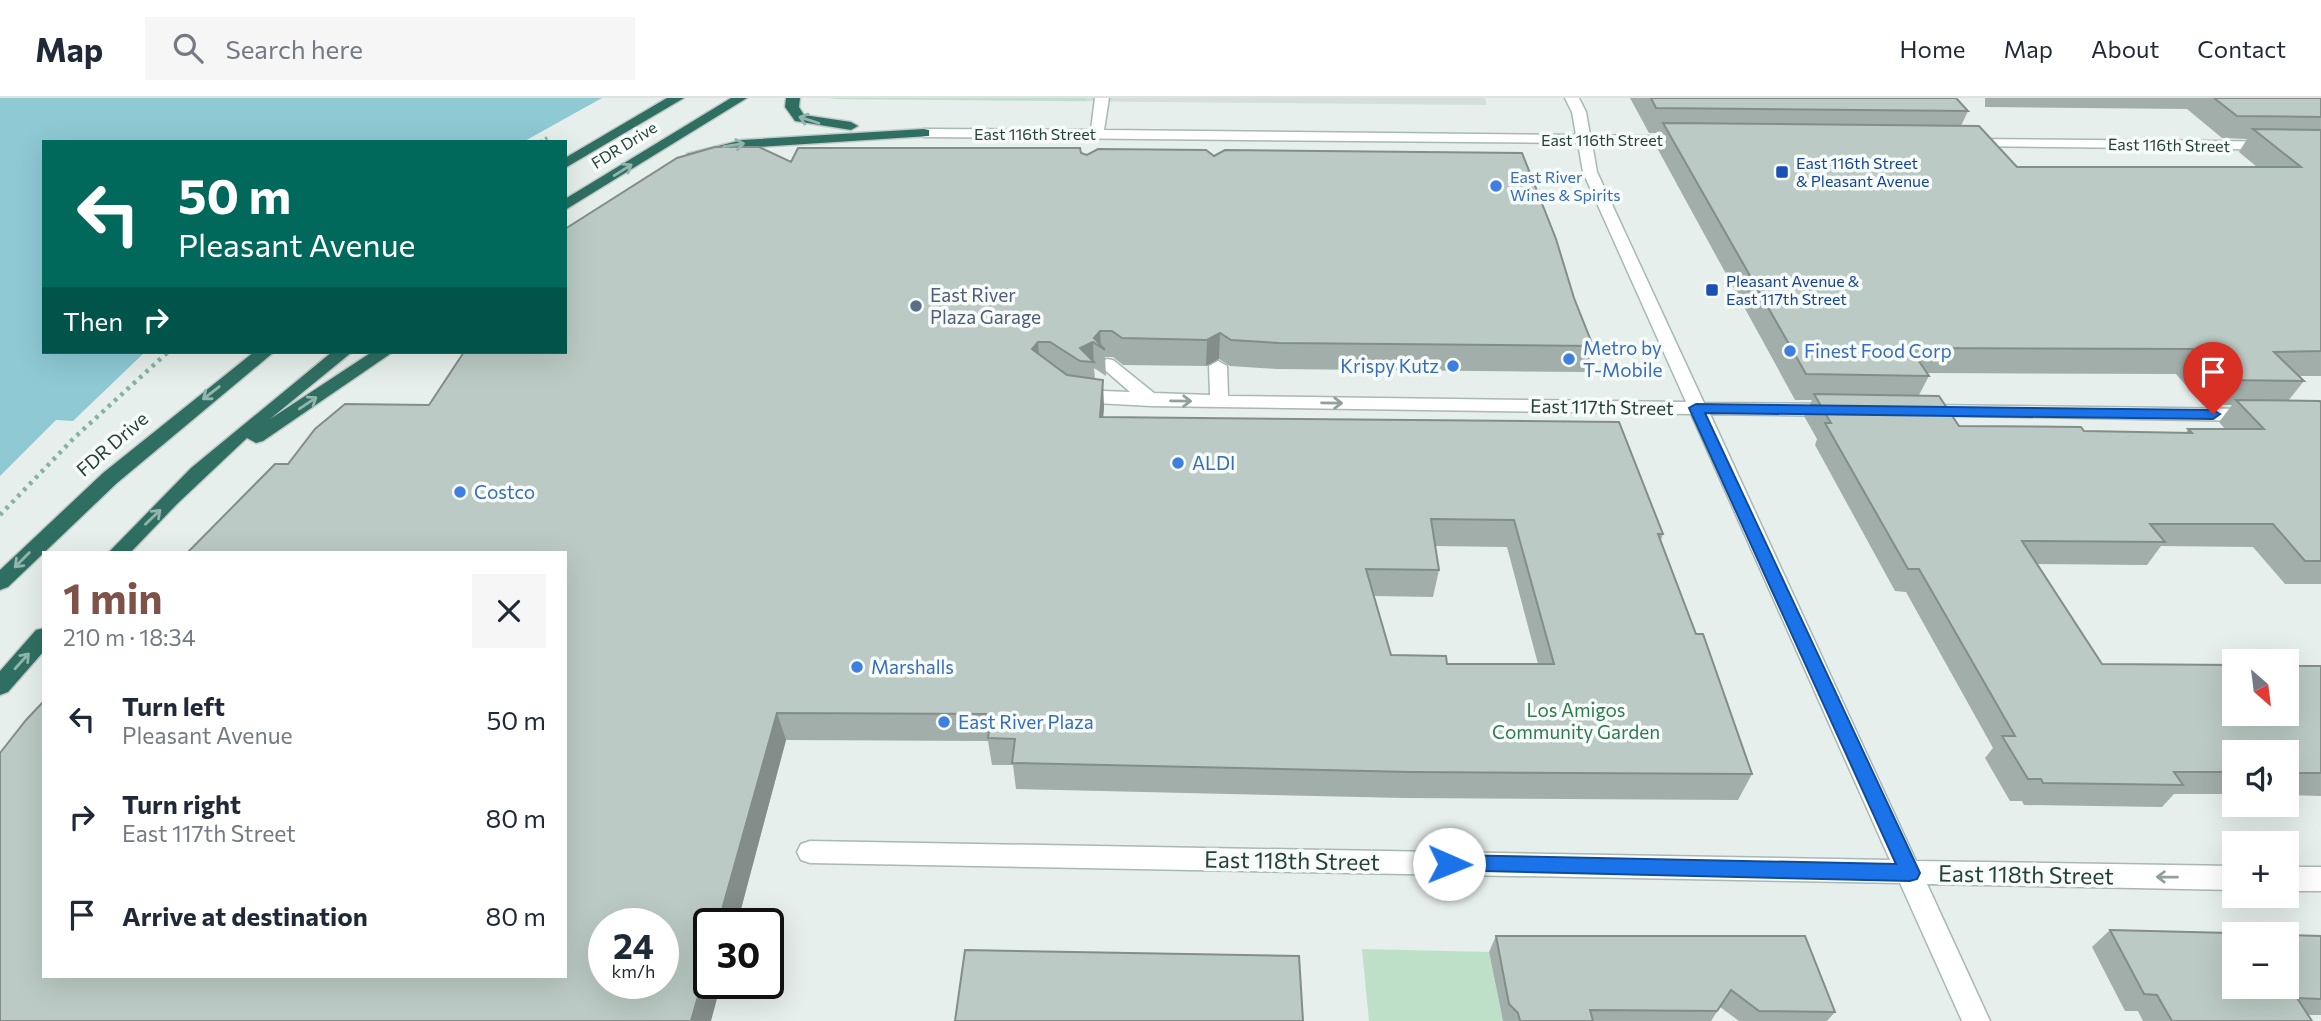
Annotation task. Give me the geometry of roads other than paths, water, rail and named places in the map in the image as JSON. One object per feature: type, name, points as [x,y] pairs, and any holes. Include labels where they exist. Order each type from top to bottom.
[{"type":"highway","name":"FDR Drive","points":[[567,163],[677,98]]},
{"type":"highway","name":"FDR Drive","points":[[567,205],[740,98]]},
{"type":"highway","points":[[793,98],[792,107],[795,114],[810,121],[927,133]]},
{"type":"highway","points":[[680,160],[742,144],[927,133]]},
{"type":"highway","name":"FDR Drive","points":[[0,582],[110,478],[263,354]]},
{"type":"highway","points":[[120,551],[190,481],[300,384],[340,354]]},
{"type":"highway","points":[[190,481],[381,354]]},
{"type":"highway","points":[[0,686],[42,638]]},
{"type":"street","points":[[1097,134],[1102,98]]},
{"type":"street","points":[[1573,98],[1579,111],[1590,172],[1976,1021]]},
{"type":"street","name":"East 116th Street","points":[[927,133],[1097,134],[1214,141],[1695,140]]},
{"type":"street","points":[[927,133],[1040,150]]},
{"type":"street","name":"East 116th Street","points":[[1944,142],[2321,146]]},
{"type":"street","points":[[1218,366],[1219,401]]},
{"type":"street","points":[[1122,399],[1100,370],[1151,400]]},
{"type":"street","name":"East 117th Street","points":[[1064,381],[1076,396],[1122,399],[1850,410]]},
{"type":"street","points":[[1905,411],[2266,415]]},
{"type":"street","name":"East 118th Street","points":[[810,852],[2222,878]]},
{"type":"street","points":[[2299,879],[2321,879]]},
{"type":"water","points":[[0,98],[602,98],[527,140],[42,140],[42,354],[143,354],[73,421],[56,420],[0,476]]},
{"type":"place","name":"East 116th Street & Pleasant Avenue","points":[[1782,172]]},
{"type":"place","name":"East River Wines & Spirits","points":[[1496,186]]},
{"type":"place","name":"Pleasant Avenue & East 117th Street","points":[[1712,290]]},
{"type":"place","name":"East River Plaza Garage","points":[[916,306]]},
{"type":"place","name":"Finest Food Corp","points":[[1790,351]]},
{"type":"place","name":"Metro by T-Mobile","points":[[1569,359]]},
{"type":"place","name":"Krispy Kutz","points":[[1453,366]]},
{"type":"place","name":"ALDI","points":[[1178,463]]},
{"type":"place","name":"Costco","points":[[460,492]]},
{"type":"place","name":"Marshalls","points":[[857,667]]},
{"type":"place","name":"East River Plaza","points":[[944,722]]},
{"type":"park label","name":"Los Amigos Community Garden","points":[[1576,721]]}]
